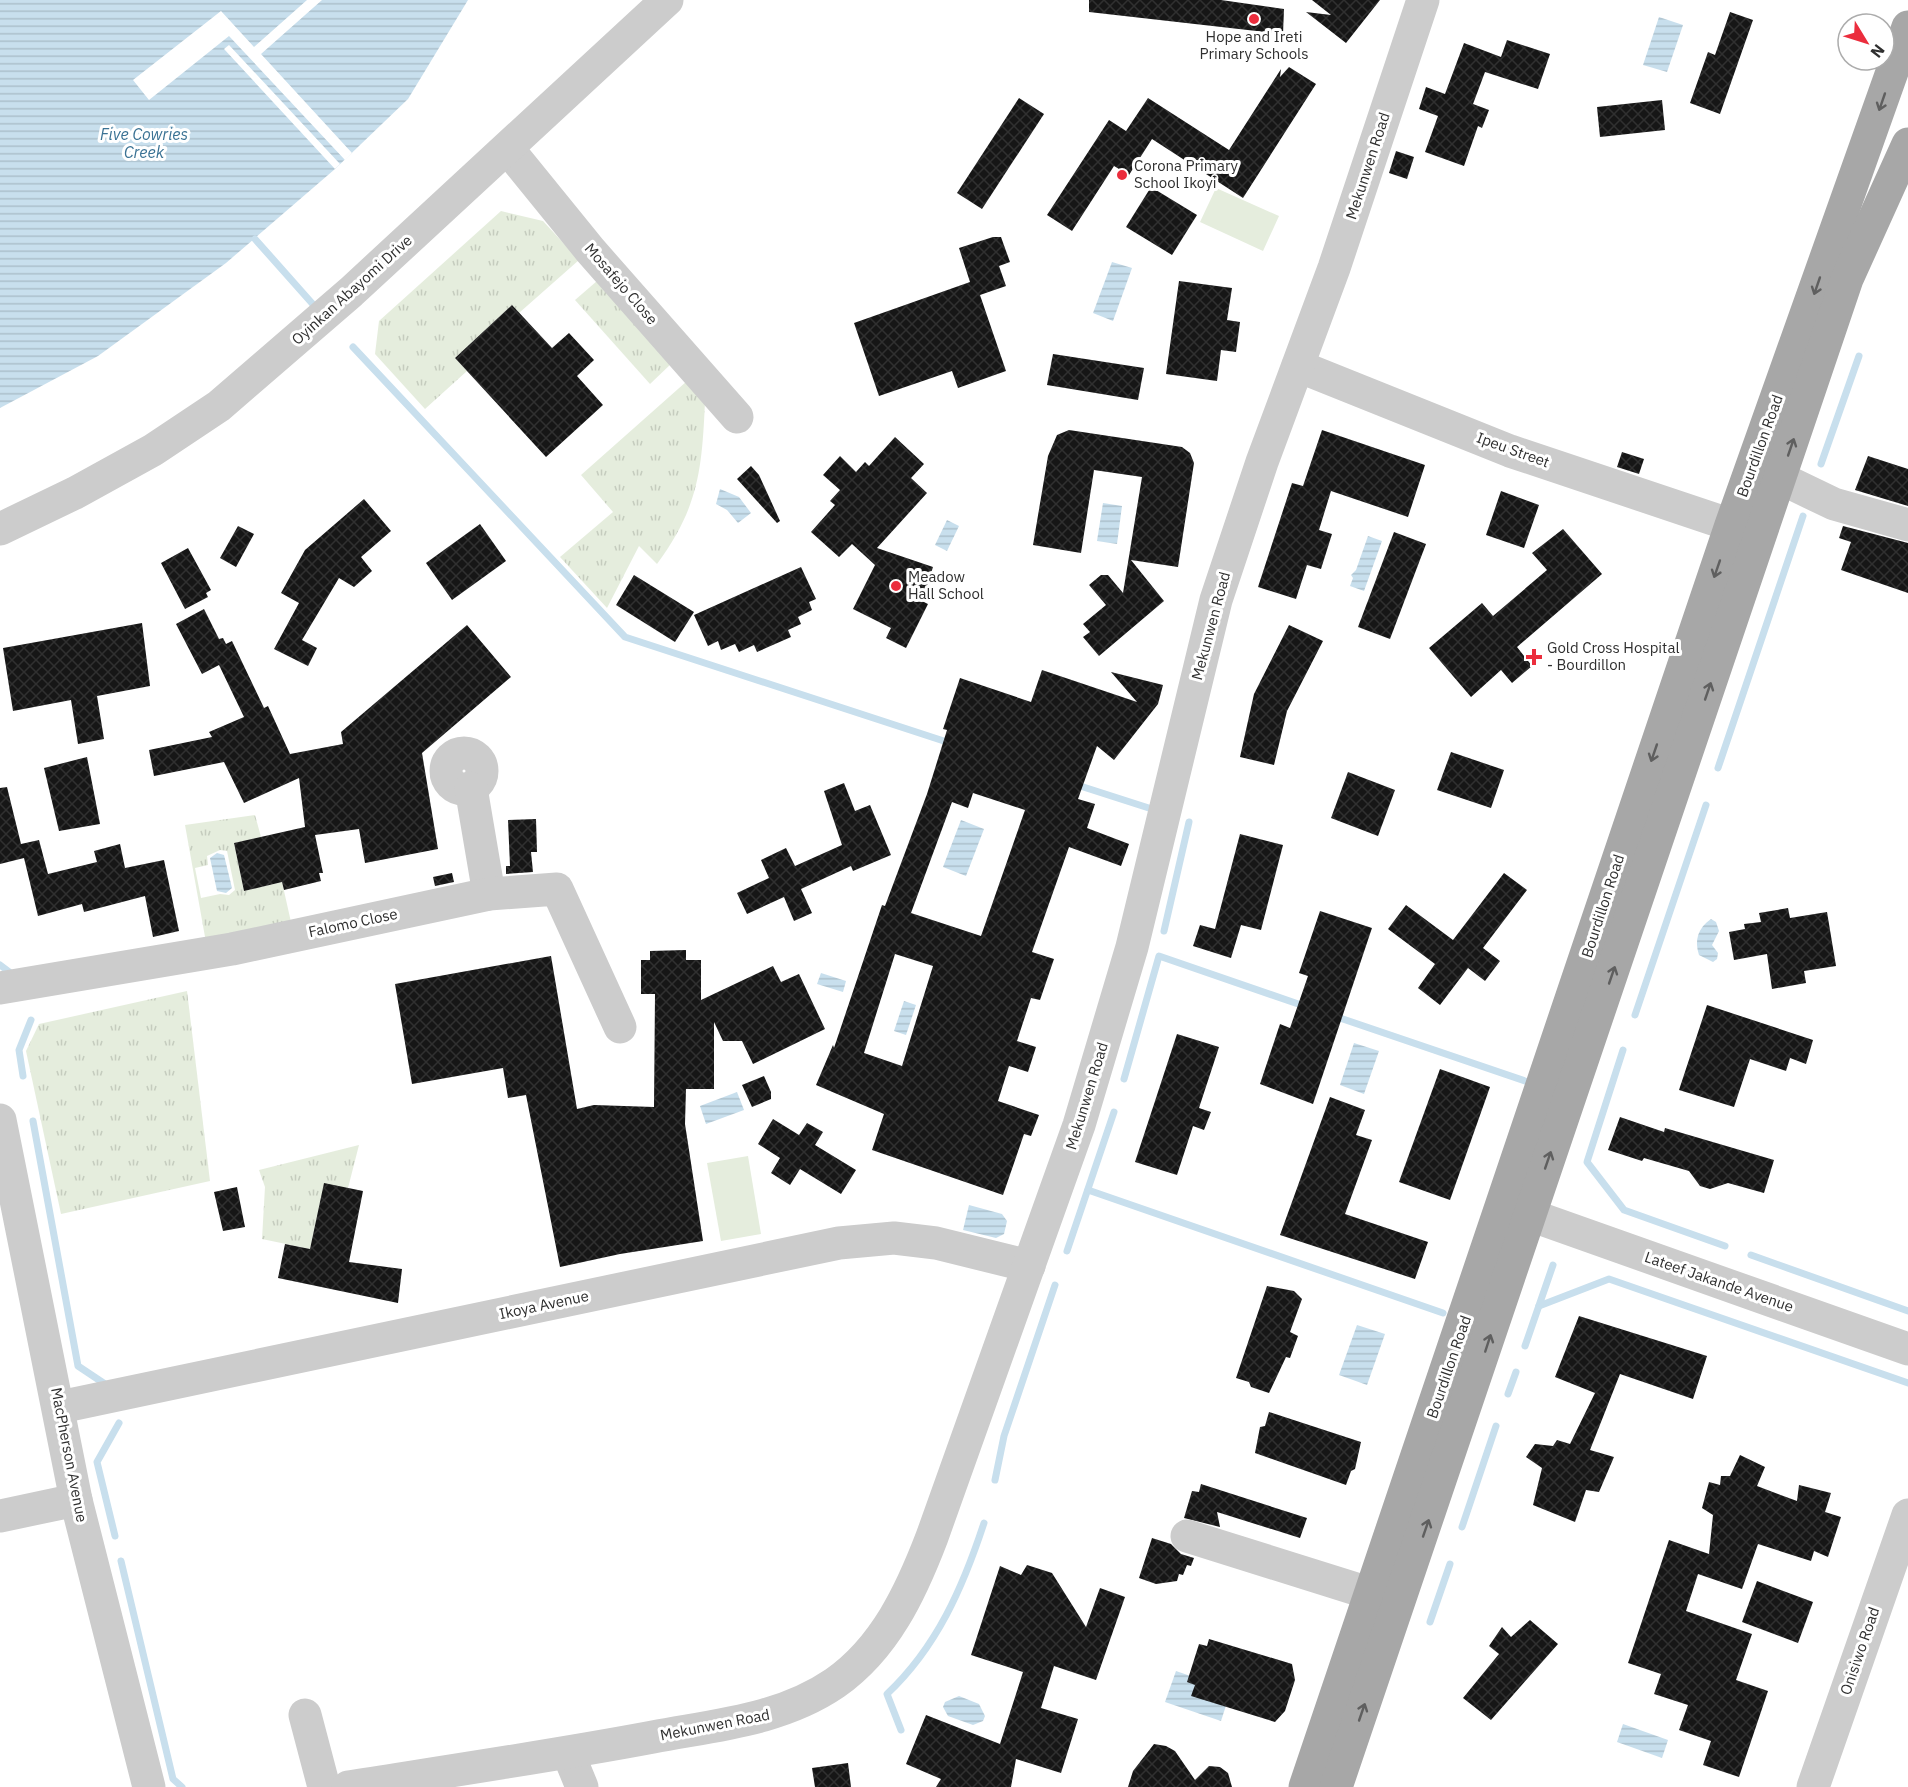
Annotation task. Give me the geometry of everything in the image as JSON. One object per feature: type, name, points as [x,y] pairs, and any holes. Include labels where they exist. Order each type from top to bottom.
[{"type":"main road","name":"Bourdillon Road","points":[[1336,1787],[1333,1751],[1372,1594],[1731,525],[1908,27]]},
{"type":"main road","name":"Bourdillon Road","points":[[1305,1787],[1333,1751],[1444,1475],[1847,279],[1908,144]]},
{"type":"street","name":"Oyinkan Abayomi Drive","points":[[0,529],[75,493],[153,450],[219,405],[333,308],[667,0]]},
{"type":"street","name":"Mekunwen Road","points":[[348,1787],[568,1753],[776,1714],[836,1682],[874,1645],[914,1583],[1079,1125],[1132,947],[1216,600],[1262,462],[1334,268],[1423,0]]},
{"type":"street","name":"Mosafejo Close","points":[[508,149],[590,250],[737,417]]},
{"type":"street","name":"Ipeu Street","points":[[1298,366],[1510,451],[1731,525]]},
{"type":"street","points":[[1780,478],[1834,504],[1908,525]]},
{"type":"street","points":[[471,788],[489,894]]},
{"type":"street","name":"Falomo Close","points":[[0,988],[232,949],[489,894],[557,888],[620,1027]]},
{"type":"street","name":"MacPherson Avenue","points":[[0,1120],[60,1407],[76,1500],[149,1787]]},
{"type":"street","name":"Lateef Jakande Avenue","points":[[1530,1215],[1908,1349]]},
{"type":"street","name":"Ikoya Avenue","points":[[60,1407],[839,1243],[894,1238],[936,1243],[1029,1266]]},
{"type":"street","points":[[0,1516],[76,1500]]},
{"type":"street","name":"Onisiwo Road","points":[[1813,1787],[1908,1515]]},
{"type":"street","points":[[1187,1536],[1372,1594]]},
{"type":"street","points":[[305,1715],[324,1787]]},
{"type":"street","points":[[568,1753],[582,1787]]},
{"type":"green space","points":[[1216,188],[1279,216],[1263,251],[1200,222]]},
{"type":"green space","points":[[501,211],[543,221],[579,260],[519,313],[512,305],[455,358],[467,371],[425,409],[375,354],[379,321]]},
{"type":"green space","points":[[597,281],[672,363],[650,384],[575,300]]},
{"type":"green space","points":[[687,381],[705,401],[700,467],[690,505],[682,524],[657,564],[639,546],[607,608],[560,557],[613,512],[581,475]]},
{"type":"green space","points":[[255,815],[261,837],[234,843],[244,891],[282,882],[293,931],[207,948],[185,825]],"holes":[[[220,850],[227,851],[235,890],[229,895],[220,894],[201,898],[195,868],[208,865],[207,856]]]},
{"type":"green space","points":[[187,991],[210,1181],[61,1214],[26,1051],[39,1024]]},
{"type":"green space","points":[[359,1145],[348,1188],[324,1184],[310,1249],[262,1239],[265,1187],[259,1170]]},
{"type":"green space","points":[[748,1156],[761,1234],[721,1241],[707,1163]]},
{"type":"water","name":"Five Cowries Creek","points":[[0,0],[468,0],[408,99],[335,169],[226,263],[98,356],[0,408]]},
{"type":"water","points":[[1659,17],[1683,25],[1667,72],[1643,65]]},
{"type":"water","points":[[1112,262],[1132,268],[1113,321],[1093,313]]},
{"type":"water","points":[[720,489],[739,497],[751,513],[738,523],[727,510],[716,504]]},
{"type":"water","points":[[1103,503],[1122,506],[1117,544],[1097,541]]},
{"type":"water","points":[[947,520],[959,526],[947,551],[935,545]]},
{"type":"water","points":[[1368,536],[1382,541],[1364,591],[1350,586],[1353,578],[1351,575],[1356,570]]},
{"type":"water","points":[[961,820],[984,829],[966,876],[943,867]]},
{"type":"water","points":[[217,853],[224,855],[232,888],[226,893],[217,891],[210,858]]},
{"type":"water","points":[[1711,919],[1716,922],[1719,931],[1712,945],[1718,953],[1717,959],[1713,962],[1699,955],[1697,944],[1700,930]]},
{"type":"water","points":[[821,973],[846,981],[843,992],[817,984]]},
{"type":"water","points":[[904,1001],[916,1005],[906,1035],[894,1031]]},
{"type":"water","points":[[1354,1043],[1379,1051],[1364,1094],[1340,1085]]},
{"type":"water","points":[[737,1092],[744,1110],[706,1124],[700,1106]]},
{"type":"water","points":[[969,1205],[1002,1214],[1007,1221],[1004,1234],[996,1238],[963,1230]]},
{"type":"water","points":[[1357,1325],[1385,1334],[1367,1385],[1339,1375]]},
{"type":"water","points":[[1176,1671],[1231,1690],[1221,1721],[1165,1702]]},
{"type":"water","points":[[959,1696],[979,1704],[985,1716],[983,1721],[973,1725],[948,1716],[943,1707],[945,1702]]},
{"type":"water","points":[[1623,1724],[1668,1740],[1662,1758],[1617,1742]]},
{"type":"pier","points":[[307,0],[322,0],[261,54],[352,153],[345,160],[229,36],[149,100],[133,80],[221,11],[254,47]]},
{"type":"pier","points":[[229,45],[340,164],[335,169],[224,49]]},
{"type":"building","points":[[1089,0],[1221,0],[1284,9],[1283,34],[1089,12]]},
{"type":"building","points":[[1312,0],[1380,0],[1346,43],[1306,12],[1331,15]]},
{"type":"building","points":[[1730,12],[1753,20],[1720,114],[1690,103],[1708,52],[1715,55]]},
{"type":"building","points":[[1507,40],[1550,54],[1538,89],[1485,72],[1473,104],[1489,110],[1482,128],[1478,126],[1464,166],[1425,152],[1438,116],[1419,109],[1426,87],[1445,94],[1464,43],[1501,57]]},
{"type":"building","points":[[1289,67],[1316,84],[1243,198],[1152,139],[1129,175],[1114,166],[1072,231],[1047,215],[1109,120],[1126,131],[1148,98],[1229,150],[1281,69],[1280,77]]},
{"type":"building","points":[[1019,98],[1044,114],[982,209],[957,193]]},
{"type":"building","points":[[1662,100],[1665,130],[1600,137],[1597,107]]},
{"type":"building","points":[[1396,151],[1414,157],[1407,179],[1389,173]]},
{"type":"building","points":[[1151,187],[1197,215],[1172,255],[1126,227]]},
{"type":"building","points":[[993,237],[1001,237],[1010,262],[999,266],[1006,286],[980,295],[1006,371],[958,388],[952,371],[879,396],[854,323],[970,282],[959,248]]},
{"type":"building","points":[[1179,281],[1232,288],[1227,320],[1240,322],[1236,352],[1221,350],[1217,381],[1166,374]]},
{"type":"building","points":[[512,305],[552,348],[569,333],[594,360],[577,376],[603,405],[546,457],[455,358]]},
{"type":"building","points":[[1053,354],[1144,368],[1138,400],[1047,385]]},
{"type":"building","points":[[1069,430],[1182,447],[1190,453],[1194,463],[1178,567],[1131,560],[1164,601],[1099,656],[1083,637],[1090,632],[1083,624],[1106,605],[1089,585],[1101,575],[1108,575],[1123,593],[1142,477],[1094,470],[1081,553],[1033,545],[1048,456],[1057,435]]},
{"type":"building","points":[[1322,430],[1425,465],[1408,517],[1331,491],[1319,530],[1332,534],[1321,569],[1307,565],[1296,599],[1258,587],[1292,483],[1303,486]]},
{"type":"building","points":[[895,437],[924,464],[911,478],[927,493],[877,548],[933,567],[922,601],[928,604],[906,648],[886,638],[891,628],[853,609],[875,565],[852,544],[839,557],[811,532],[835,505],[830,501],[840,490],[823,475],[840,456],[856,472],[865,462],[869,466]]},
{"type":"building","points":[[1622,452],[1644,459],[1639,474],[1617,467]]},
{"type":"building","points":[[1868,456],[1908,469],[1908,506],[1855,490]]},
{"type":"building","points":[[751,466],[759,475],[780,521],[777,523],[737,479]]},
{"type":"building","points":[[1501,491],[1539,505],[1524,548],[1486,535]]},
{"type":"building","points":[[364,499],[391,531],[361,557],[372,571],[354,587],[339,578],[302,640],[317,648],[308,666],[274,649],[299,603],[281,593],[305,550]]},
{"type":"building","points":[[480,524],[506,561],[452,600],[426,563]]},
{"type":"building","points":[[238,526],[254,534],[236,567],[220,558]]},
{"type":"building","points":[[1843,526],[1908,543],[1908,593],[1841,570],[1851,542],[1839,538]]},
{"type":"building","points":[[1563,529],[1602,574],[1517,647],[1532,666],[1512,683],[1501,670],[1471,697],[1429,648],[1482,603],[1493,616],[1547,570],[1532,553]]},
{"type":"building","points":[[1394,532],[1426,544],[1390,639],[1358,627]]},
{"type":"building","points":[[188,548],[211,590],[206,593],[208,597],[185,609],[161,563]]},
{"type":"building","points":[[801,567],[816,599],[809,602],[812,610],[798,617],[801,624],[788,630],[791,637],[757,652],[754,645],[739,652],[735,644],[721,650],[718,641],[708,646],[694,615]]},
{"type":"building","points":[[634,575],[694,612],[675,642],[616,605]]},
{"type":"building","points":[[204,609],[219,639],[223,638],[226,644],[232,641],[264,708],[268,706],[290,754],[343,744],[341,732],[467,625],[511,677],[422,753],[438,849],[365,863],[359,829],[315,835],[323,873],[319,873],[321,881],[284,890],[282,882],[244,891],[234,843],[305,827],[299,778],[244,803],[224,762],[154,776],[149,750],[212,737],[209,732],[244,717],[219,665],[202,674],[176,624]]},
{"type":"building","points":[[142,623],[150,686],[97,696],[104,739],[78,744],[71,700],[13,711],[3,648]]},
{"type":"building","points":[[1289,625],[1323,641],[1287,711],[1274,765],[1240,757],[1254,694]]},
{"type":"building","points":[[1042,670],[1137,702],[1111,672],[1163,685],[1158,704],[1114,760],[1097,746],[1078,799],[1095,804],[1087,828],[1129,844],[1121,866],[1069,847],[1032,952],[1054,959],[1040,1000],[1031,998],[1017,1041],[1036,1047],[1028,1072],[1009,1066],[998,1101],[1039,1115],[1031,1136],[1024,1134],[1003,1195],[872,1150],[884,1114],[816,1085],[833,1045],[834,1048],[882,905],[885,906],[927,794],[947,730],[943,729],[960,678],[1031,702]],"holes":[[[973,793],[1025,810],[981,936],[911,913],[952,802],[968,808]],[[895,954],[933,966],[902,1066],[864,1053]]]},
{"type":"building","points":[[1451,752],[1504,770],[1491,808],[1437,790]]},
{"type":"building","points":[[87,757],[100,824],[59,831],[44,768]]},
{"type":"building","points":[[1348,772],[1395,790],[1378,836],[1331,818]]},
{"type":"building","points":[[844,783],[855,811],[870,805],[891,855],[853,871],[851,866],[801,889],[812,913],[794,921],[784,897],[747,914],[737,893],[769,878],[761,860],[786,848],[795,866],[842,845],[824,791]]},
{"type":"building","points":[[7,787],[21,844],[39,840],[48,874],[97,862],[94,851],[120,844],[125,868],[164,860],[179,931],[153,937],[145,896],[84,912],[82,904],[38,916],[24,858],[0,864],[0,788]]},
{"type":"building","points":[[536,819],[537,852],[531,852],[533,872],[506,874],[506,866],[510,866],[508,820]]},
{"type":"building","points":[[1240,834],[1283,845],[1261,930],[1241,925],[1231,958],[1193,946],[1200,925],[1215,929]]},
{"type":"building","points":[[452,873],[454,882],[435,886],[433,877]]},
{"type":"building","points":[[1504,873],[1527,890],[1483,948],[1500,961],[1485,981],[1468,968],[1440,1005],[1418,988],[1435,964],[1388,929],[1406,905],[1453,940]]},
{"type":"building","points":[[1788,908],[1790,918],[1827,912],[1836,966],[1804,971],[1806,983],[1772,989],[1767,954],[1734,960],[1729,932],[1745,929],[1744,924],[1761,922],[1759,913]]},
{"type":"building","points":[[1320,911],[1372,928],[1313,1104],[1260,1084],[1280,1024],[1290,1028],[1308,976],[1299,973]]},
{"type":"building","points":[[686,950],[686,960],[701,960],[701,1000],[773,966],[781,982],[799,974],[825,1029],[753,1064],[742,1041],[723,1041],[714,1022],[714,1089],[686,1089],[685,1124],[703,1241],[620,1254],[560,1267],[526,1095],[508,1098],[503,1068],[412,1084],[395,984],[551,956],[577,1109],[594,1105],[654,1107],[655,994],[641,994],[641,960],[650,960],[650,951]]},
{"type":"building","points":[[1707,1005],[1813,1040],[1806,1064],[1790,1058],[1786,1071],[1750,1059],[1734,1107],[1679,1090]]},
{"type":"building","points":[[1177,1034],[1219,1047],[1199,1108],[1211,1112],[1204,1130],[1193,1126],[1177,1175],[1135,1162]]},
{"type":"building","points":[[1440,1069],[1490,1087],[1450,1200],[1399,1182]]},
{"type":"building","points":[[764,1076],[771,1092],[771,1099],[752,1107],[742,1085]]},
{"type":"building","points":[[1330,1097],[1365,1110],[1356,1135],[1372,1140],[1345,1214],[1428,1242],[1415,1279],[1280,1235]]},
{"type":"building","points":[[1620,1117],[1664,1132],[1665,1128],[1774,1160],[1764,1193],[1728,1183],[1710,1189],[1700,1186],[1689,1171],[1644,1158],[1642,1161],[1608,1150]]},
{"type":"building","points":[[773,1119],[799,1135],[807,1123],[823,1132],[815,1145],[856,1170],[841,1194],[800,1169],[790,1185],[771,1173],[780,1158],[758,1144]]},
{"type":"building","points":[[324,1183],[363,1191],[349,1262],[402,1269],[398,1303],[278,1278],[285,1244],[310,1249]]},
{"type":"building","points":[[237,1187],[245,1227],[223,1231],[214,1192]]},
{"type":"building","points":[[1267,1286],[1294,1291],[1302,1299],[1290,1332],[1298,1336],[1290,1358],[1286,1357],[1269,1393],[1251,1387],[1249,1382],[1236,1378]]},
{"type":"building","points":[[1579,1316],[1707,1356],[1693,1399],[1620,1374],[1590,1450],[1614,1457],[1599,1492],[1586,1490],[1575,1522],[1533,1505],[1542,1468],[1526,1457],[1535,1444],[1553,1446],[1557,1440],[1570,1444],[1595,1393],[1555,1377]]},
{"type":"building","points":[[1269,1412],[1361,1442],[1355,1469],[1351,1471],[1346,1485],[1255,1453],[1260,1427],[1265,1426]]},
{"type":"building","points":[[1740,1455],[1765,1467],[1757,1486],[1797,1501],[1799,1485],[1831,1493],[1825,1512],[1841,1517],[1828,1557],[1814,1551],[1811,1561],[1758,1544],[1742,1589],[1698,1574],[1686,1611],[1752,1634],[1736,1680],[1768,1691],[1739,1777],[1703,1765],[1711,1741],[1679,1730],[1688,1705],[1654,1694],[1661,1674],[1628,1663],[1669,1540],[1709,1554],[1713,1515],[1702,1508],[1709,1482],[1720,1485],[1721,1476],[1730,1476]]},
{"type":"building","points":[[1201,1484],[1307,1518],[1300,1538],[1217,1512],[1220,1527],[1184,1518],[1192,1491],[1199,1492]]},
{"type":"building","points":[[1152,1538],[1171,1544],[1181,1554],[1194,1558],[1191,1566],[1187,1565],[1183,1575],[1179,1574],[1177,1581],[1156,1584],[1139,1578]]},
{"type":"building","points":[[1027,1565],[1052,1573],[1086,1627],[1100,1588],[1125,1597],[1096,1680],[1054,1666],[1041,1708],[1078,1719],[1061,1773],[1016,1759],[1011,1787],[936,1787],[941,1779],[906,1764],[926,1715],[1000,1744],[1023,1672],[971,1655],[1000,1566],[1021,1575]]},
{"type":"building","points":[[1757,1581],[1813,1602],[1798,1643],[1742,1622]]},
{"type":"building","points":[[1530,1620],[1558,1644],[1491,1720],[1463,1698],[1499,1654],[1489,1646],[1502,1627],[1511,1637]]},
{"type":"building","points":[[1209,1639],[1292,1664],[1295,1680],[1285,1711],[1275,1722],[1191,1696],[1195,1685],[1187,1682],[1199,1644],[1207,1646]]},
{"type":"building","points":[[1154,1744],[1166,1746],[1175,1751],[1195,1780],[1209,1766],[1220,1767],[1228,1773],[1232,1787],[1128,1787],[1133,1771]]},
{"type":"building","points":[[848,1763],[851,1787],[815,1787],[812,1768]]},
{"type":"waterway","points":[[255,239],[318,310]]},
{"type":"waterway","points":[[353,347],[625,637],[953,744]]},
{"type":"waterway","points":[[1821,464],[1859,356]]},
{"type":"waterway","points":[[1718,768],[1803,516]]},
{"type":"waterway","points":[[1074,784],[1155,810]]},
{"type":"waterway","points":[[1635,1015],[1706,805]]},
{"type":"waterway","points":[[1164,931],[1189,822]]},
{"type":"waterway","points":[[1124,1079],[1159,956],[1307,1007]]},
{"type":"waterway","points":[[0,965],[12,974]]},
{"type":"waterway","points":[[1334,1016],[1534,1084]]},
{"type":"waterway","points":[[23,1076],[19,1050],[31,1020]]},
{"type":"waterway","points":[[1623,1050],[1587,1162],[1624,1210],[1725,1246]]},
{"type":"waterway","points":[[1067,1251],[1114,1112]]},
{"type":"waterway","points":[[33,1121],[78,1366],[108,1386]]},
{"type":"waterway","points":[[1088,1190],[1443,1313]]},
{"type":"waterway","points":[[1751,1255],[1908,1311]]},
{"type":"waterway","points":[[1525,1346],[1553,1265]]},
{"type":"waterway","points":[[1539,1306],[1609,1279],[1908,1383]]},
{"type":"waterway","points":[[995,1480],[1004,1436],[1055,1285]]},
{"type":"waterway","points":[[1508,1394],[1516,1372]]},
{"type":"waterway","points":[[115,1536],[97,1462],[119,1423]]},
{"type":"waterway","points":[[1462,1527],[1496,1426]]},
{"type":"waterway","points":[[901,1730],[887,1694],[920,1656],[946,1615],[967,1570],[984,1523]]},
{"type":"waterway","points":[[121,1561],[173,1779],[182,1787]]},
{"type":"waterway","points":[[1430,1622],[1450,1564]]},
{"type":"place","name":"Hope and Ireti Primary Schools","points":[[1254,19]]},
{"type":"place","name":"Corona Primary School Ikoyi","points":[[1122,175]]},
{"type":"place","name":"Meadow Hall School","points":[[896,586]]},
{"type":"place","name":"Gold Cross Hospital - Bourdillon","points":[[1534,657]]}]
